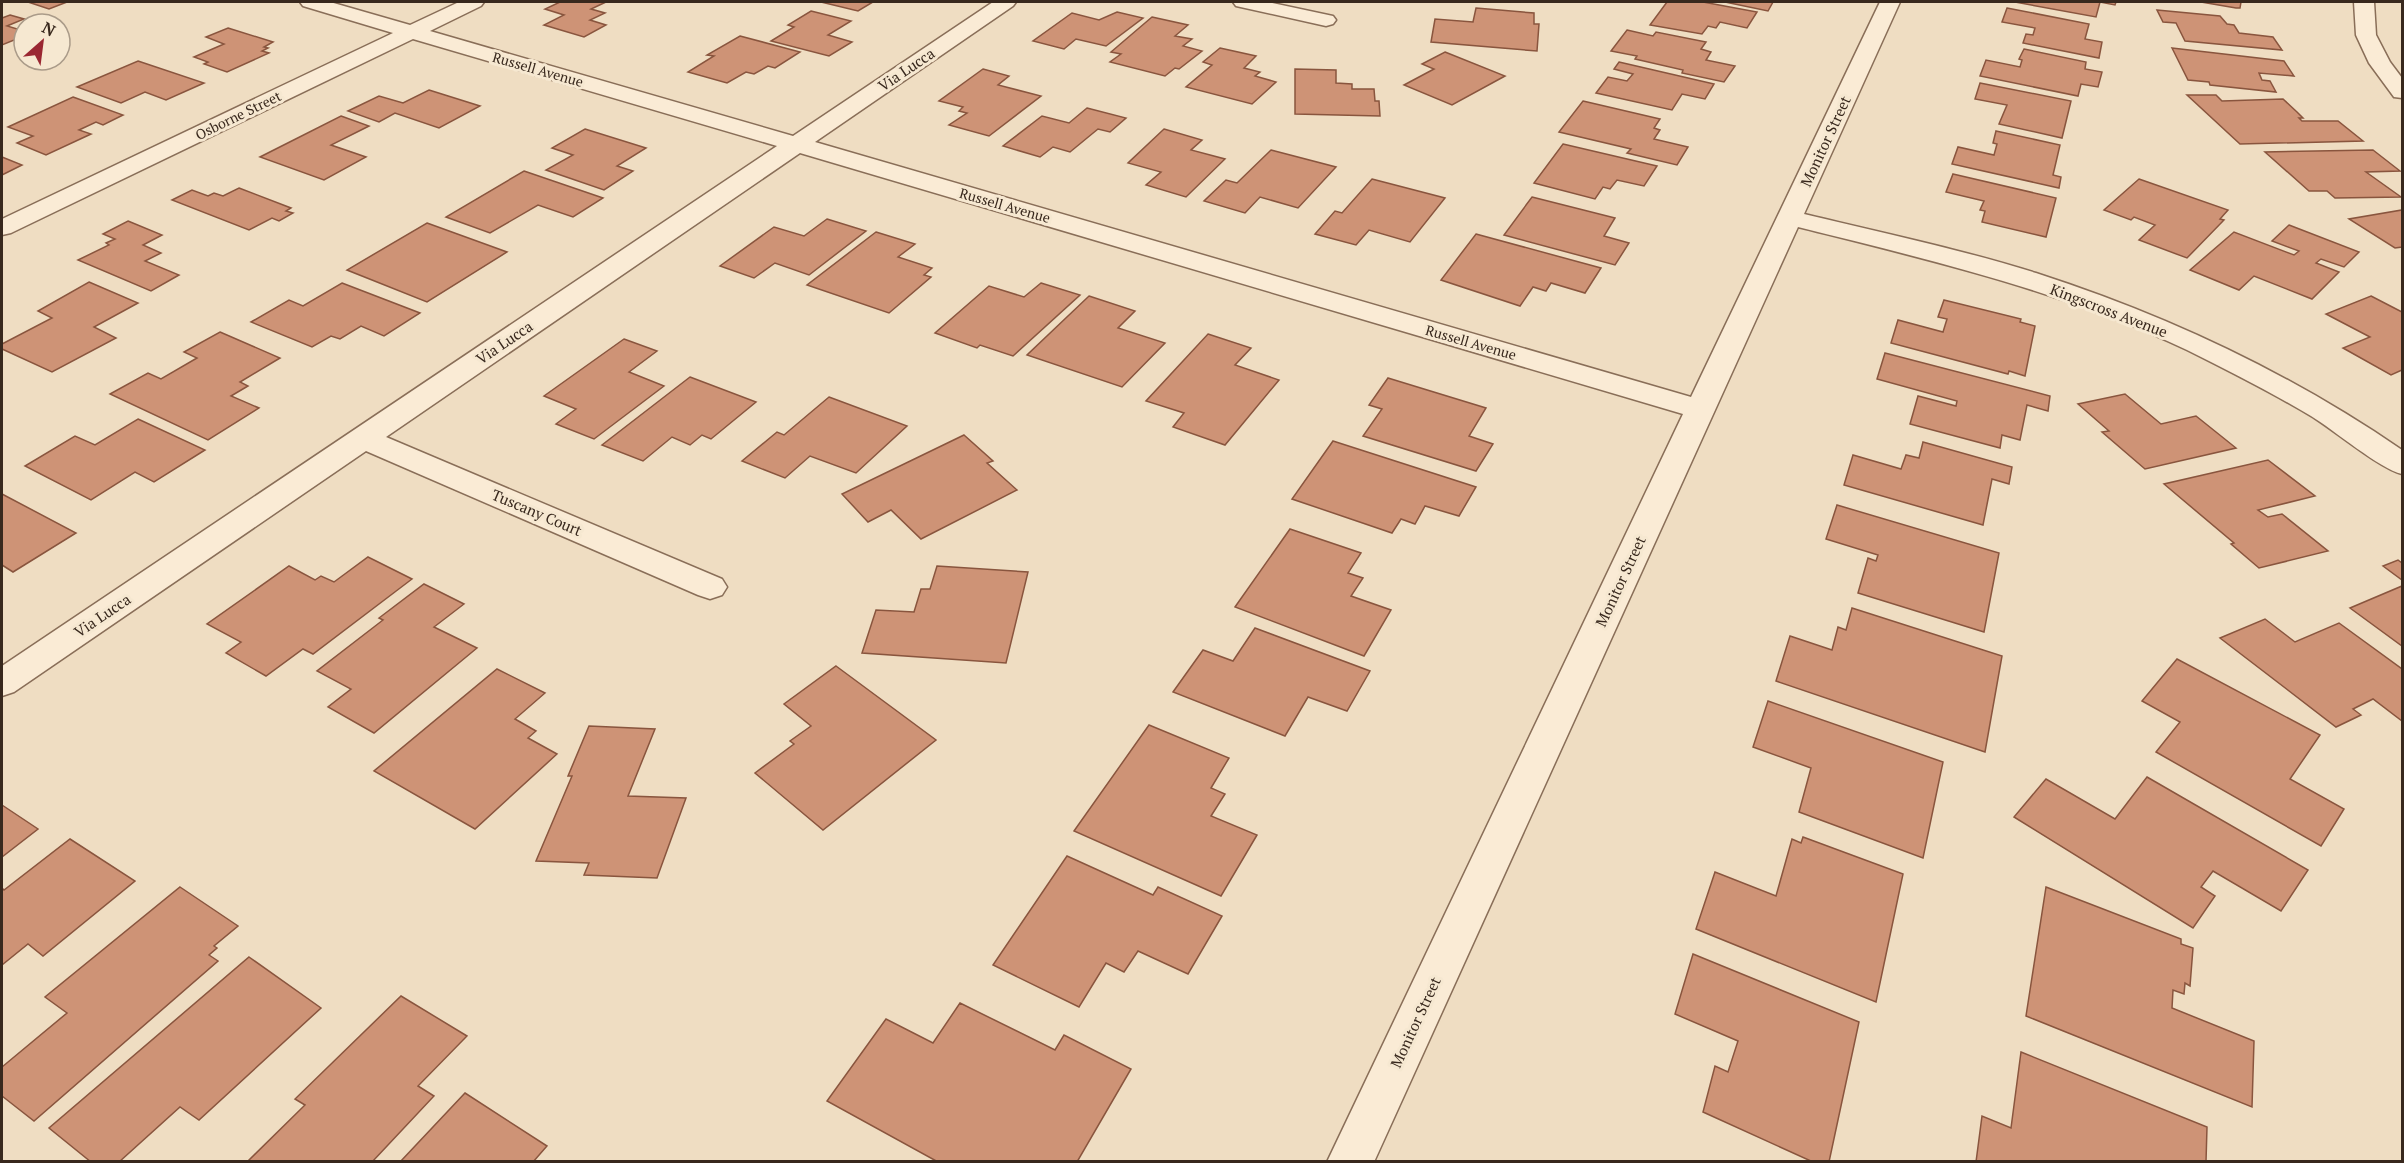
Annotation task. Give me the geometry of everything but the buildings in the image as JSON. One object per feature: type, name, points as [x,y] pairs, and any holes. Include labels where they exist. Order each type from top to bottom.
[{"type":"street","name":"Russell Avenue","points":[[310,2],[1700,409]]},
{"type":"street","name":"Osborne Street","points":[[2,228],[474,2]]},
{"type":"street","name":"Via Lucca","points":[[2,683],[1006,2]]},
{"type":"street","points":[[1243,2],[1326,20]]},
{"type":"street","name":"Monitor Street","points":[[1350,1161],[1890,2]]},
{"type":"street","points":[[2364,2],[2366,35],[2380,63],[2403,92]]},
{"type":"street","name":"Kingscross Avenue","points":[[1790,218],[1971,262],[2058,289],[2145,322],[2212,352],[2300,398],[2403,464]]},
{"type":"street","name":"Tuscany Court","points":[[363,438],[710,587]]}]
